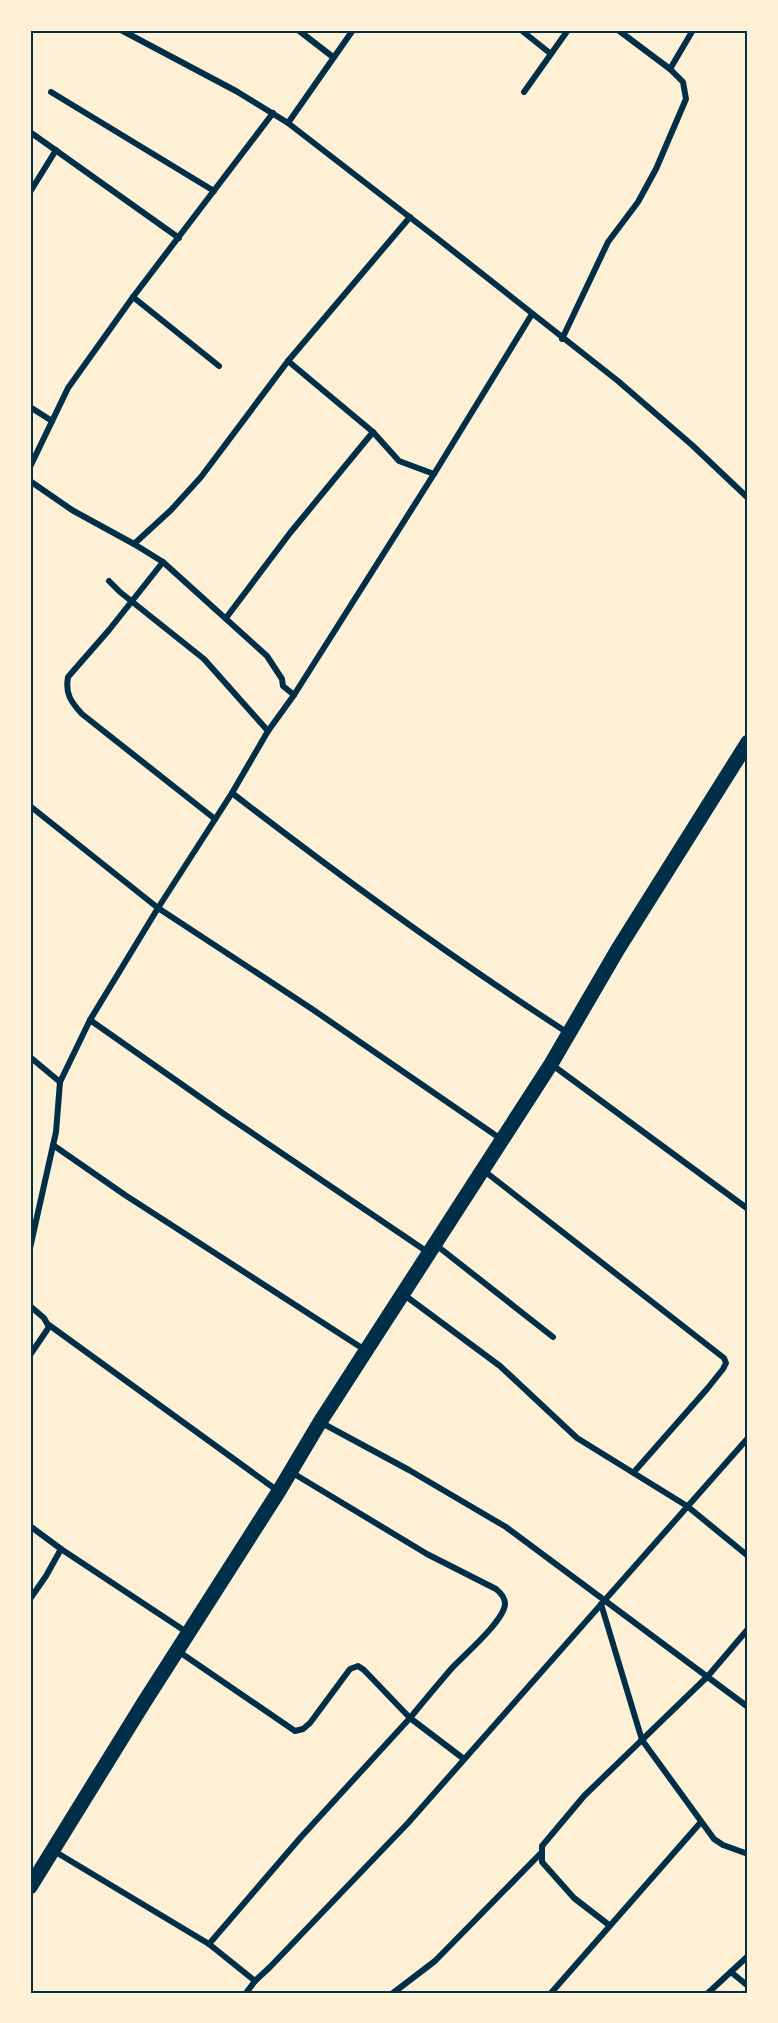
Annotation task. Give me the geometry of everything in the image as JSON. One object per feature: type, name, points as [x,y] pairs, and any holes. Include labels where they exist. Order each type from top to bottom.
[{"type":"main road","points":[[31,1882],[279,1491],[320,1422],[551,1064],[748,742]]},
{"type":"street","points":[[121,30],[288,123],[643,403],[748,498]]},
{"type":"street","points":[[298,30],[333,57]]},
{"type":"street","points":[[288,123],[352,30]]},
{"type":"street","points":[[520,30],[551,54]]},
{"type":"street","points":[[524,92],[568,30]]},
{"type":"street","points":[[562,339],[608,242],[638,202],[681,115],[686,99],[683,82],[670,69],[618,30]]},
{"type":"street","points":[[670,69],[693,30]]},
{"type":"street","points":[[51,92],[214,191]]},
{"type":"street","points":[[30,467],[68,388],[133,297],[273,113]]},
{"type":"street","points":[[30,132],[179,238]]},
{"type":"street","points":[[30,192],[56,150]]},
{"type":"street","points":[[134,544],[171,510],[201,477],[288,361],[410,217]]},
{"type":"street","points":[[133,297],[219,366]]},
{"type":"street","points":[[30,1248],[56,1132],[60,1082],[90,1020],[232,793],[268,731],[294,696],[532,314]]},
{"type":"street","points":[[288,361],[373,432],[399,461],[434,474]]},
{"type":"street","points":[[30,407],[52,421]]},
{"type":"street","points":[[226,618],[290,533],[373,432]]},
{"type":"street","points":[[30,481],[72,510],[163,562],[267,656],[282,679],[283,686],[294,696]]},
{"type":"street","points":[[163,562],[68,677],[67,695],[82,714],[215,819]]},
{"type":"street","points":[[109,581],[204,659],[268,731]]},
{"type":"street","points":[[232,793],[486,980],[568,1033]]},
{"type":"street","points":[[30,806],[158,908],[312,1009],[502,1140]]},
{"type":"street","points":[[90,1020],[215,1108],[432,1249],[553,1337]]},
{"type":"street","points":[[30,1057],[60,1082]]},
{"type":"street","points":[[551,1064],[748,1209]]},
{"type":"street","points":[[52,1145],[125,1195],[366,1350]]},
{"type":"street","points":[[483,1170],[724,1358],[726,1363],[723,1369],[634,1472]]},
{"type":"street","points":[[402,1294],[500,1366],[577,1438],[687,1506],[748,1556]]},
{"type":"street","points":[[30,1306],[49,1325],[279,1491]]},
{"type":"street","points":[[30,1355],[45,1336],[49,1325]]},
{"type":"street","points":[[320,1422],[409,1470],[506,1527],[603,1602],[748,1707]]},
{"type":"street","points":[[246,1993],[408,1823],[748,1438]]},
{"type":"street","points":[[209,1944],[491,1626],[505,1603],[503,1596],[495,1589],[427,1554],[291,1471]]},
{"type":"street","points":[[30,1526],[189,1634]]},
{"type":"street","points":[[30,1599],[61,1549]]},
{"type":"street","points":[[603,1602],[642,1740],[714,1839],[723,1845],[748,1854]]},
{"type":"street","points":[[609,1925],[574,1899],[542,1862],[542,1846],[584,1796],[708,1676],[748,1629]]},
{"type":"street","points":[[177,1651],[295,1731],[303,1729],[310,1723],[350,1669],[357,1666],[364,1670],[410,1718],[464,1759]]},
{"type":"street","points":[[551,1993],[701,1822]]},
{"type":"street","points":[[53,1850],[209,1944],[255,1981]]},
{"type":"street","points":[[393,1993],[435,1961],[541,1853]]},
{"type":"street","points":[[708,1993],[748,1956]]},
{"type":"street","points":[[731,1972],[748,1986]]}]
